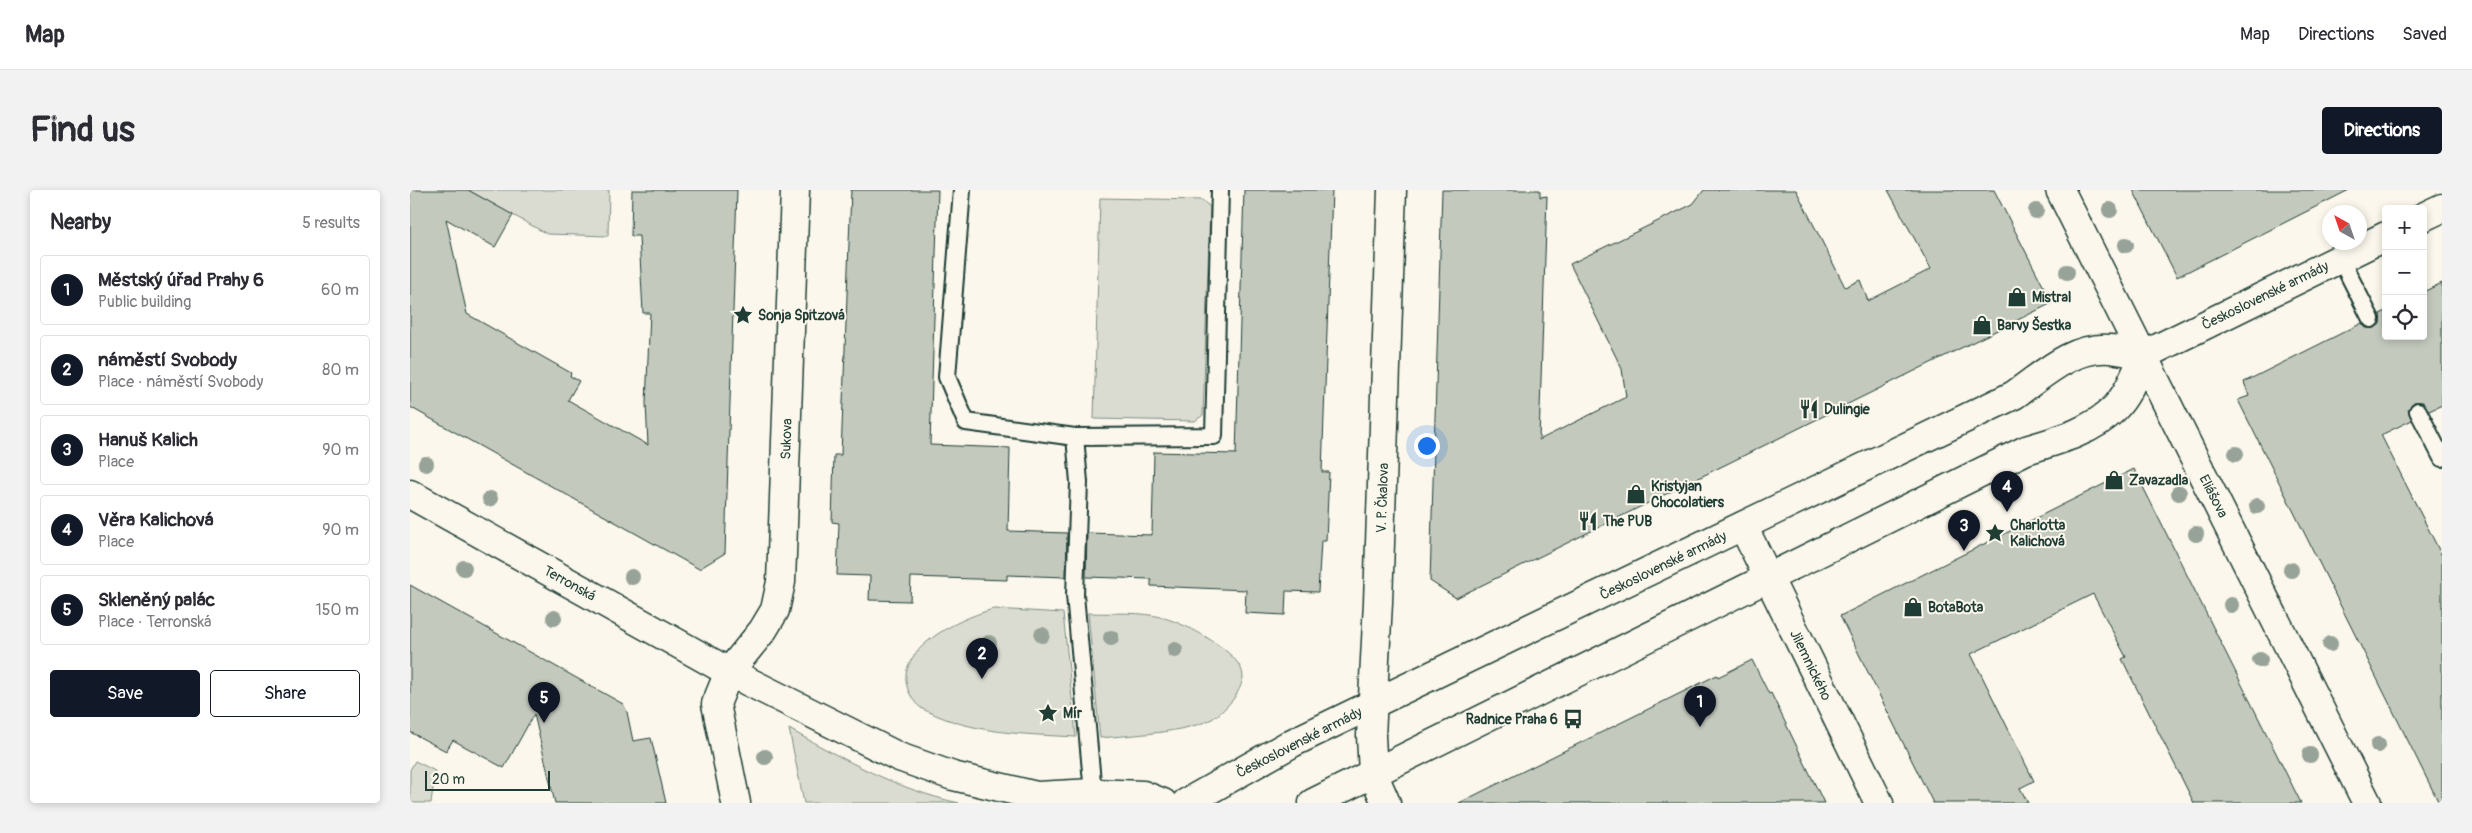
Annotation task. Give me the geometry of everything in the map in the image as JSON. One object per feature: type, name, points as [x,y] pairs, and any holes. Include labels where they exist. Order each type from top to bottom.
[{"type":"street","name":"Sukova","points":[[736,803],[716,704],[729,672],[763,630],[775,610],[781,582],[795,190]]},
{"type":"street","name":"V. P. Čkalova","points":[[1386,803],[1373,773],[1372,706],[1378,602],[1392,190]]},
{"type":"street","name":"Eliášova","points":[[2060,190],[2368,803]]},
{"type":"street","points":[[2427,215],[2442,208]]},
{"type":"street","name":"Československé armády","points":[[1186,803],[1271,754],[2014,395],[2062,361],[2084,351],[2108,349],[2144,355],[2382,238]]},
{"type":"street","points":[[1313,803],[2026,450],[2065,439],[2093,424],[2114,410],[2144,355]]},
{"type":"street","name":"Terronská","points":[[410,494],[729,672],[899,757],[953,776],[1041,800],[1092,794],[1143,795],[1163,803]]},
{"type":"street","name":"Jilemnického","points":[[1743,526],[1879,803]]},
{"type":"lane","points":[[962,190],[947,377],[966,422],[1075,437],[1214,436],[1220,190]]},
{"type":"lane","points":[[2340,258],[2371,319]]},
{"type":"lane","points":[[2418,411],[2442,458]]},
{"type":"lane","points":[[1075,437],[1079,482],[1075,595],[1092,794]]},
{"type":"shaded area","points":[[468,190],[609,190],[608,236],[547,234]]},
{"type":"shaded area","points":[[1100,198],[1202,200],[1210,207],[1203,415],[1195,421],[1094,419]]},
{"type":"shaded area","points":[[994,609],[1063,613],[1076,737],[981,729],[945,719],[924,710],[912,698],[906,677],[910,662],[919,649],[948,628],[965,619]]},
{"type":"shaded area","points":[[1088,613],[1155,616],[1185,626],[1211,640],[1234,658],[1241,668],[1242,683],[1232,701],[1221,712],[1212,719],[1200,724],[1157,733],[1100,738]]},
{"type":"shaded area","points":[[789,729],[850,762],[893,782],[959,803],[804,803]]},
{"type":"shaded area","points":[[415,761],[435,771],[431,803],[410,803],[410,770]]},
{"type":"building","points":[[410,190],[468,190],[513,215],[495,247],[446,219],[467,314],[571,373],[570,376],[579,381],[568,400],[648,445],[646,403],[650,313],[643,313],[639,236],[631,236],[632,190],[737,190],[725,553],[699,569],[410,407]]},
{"type":"building","points":[[851,190],[938,190],[930,445],[1010,448],[1008,531],[1067,533],[1066,577],[1007,575],[1007,580],[911,577],[910,601],[869,600],[870,576],[837,575],[839,523],[832,522],[834,455],[841,455]]},
{"type":"building","points":[[1244,190],[1332,190],[1322,472],[1329,472],[1326,541],[1321,541],[1318,592],[1286,591],[1285,615],[1245,613],[1246,590],[1151,586],[1151,579],[1086,577],[1087,533],[1152,535],[1154,452],[1236,454]]},
{"type":"building","points":[[1442,190],[1540,190],[1540,197],[1547,196],[1539,440],[1626,397],[1622,369],[1570,264],[1693,204],[1704,190],[1796,190],[1845,287],[1860,280],[1868,301],[1931,269],[1888,190],[1994,190],[2052,303],[1456,598],[1430,581]]},
{"type":"building","points":[[2133,190],[2349,190],[2177,277]]},
{"type":"building","points":[[2442,283],[2442,405],[2429,411],[2423,402],[2414,402],[2408,410],[2412,420],[2381,435],[2442,556],[2442,803],[2439,803],[2238,400],[2249,396],[2244,382],[2362,323],[2366,328],[2375,328],[2380,324],[2380,314],[2382,313],[2382,340],[2427,340],[2427,290]]},
{"type":"building","points":[[2134,469],[2301,803],[2194,803],[2122,659],[2126,657],[2093,594],[1971,654],[2034,781],[2020,788],[2028,803],[1933,803],[1840,616]]},
{"type":"building","points":[[410,585],[623,704],[627,712],[633,741],[651,738],[666,803],[555,803],[534,714],[504,768],[453,740],[446,751],[410,732]]},
{"type":"building","points":[[1752,660],[1769,694],[1771,693],[1824,803],[1459,803],[1717,675],[1718,677]]},
{"type":"place","name":"Mistral","points":[[2017,297]]},
{"type":"place","name":"Sonja Spitzová","points":[[743,315]]},
{"type":"place","name":"Barvy Šestka","points":[[1982,325]]},
{"type":"place","name":"Dulingie","points":[[1809,409]]},
{"type":"place","name":"Zavazadla","points":[[2114,480]]},
{"type":"place","name":"Kristyjan Chocolatiers","points":[[1636,494]]},
{"type":"place","name":"Věra Kalichová","points":[[2007,512]]},
{"type":"place","name":"The PUB","points":[[1588,521]]},
{"type":"place","name":"Charlotta Kalichová","points":[[1995,533]]},
{"type":"place","name":"Hanuš Kalich","points":[[1964,551]]},
{"type":"place","name":"BotaBota","points":[[1913,607]]},
{"type":"place","name":"náměstí Svobody","points":[[982,679]]},
{"type":"place","name":"Mír","points":[[1048,713]]},
{"type":"place","name":"Radnice Praha 6","points":[[1573,719]]},
{"type":"place","name":"Skleněný palác","points":[[544,723]]},
{"type":"place","name":"Městský úřad Prahy 6","points":[[1700,727]]}]
